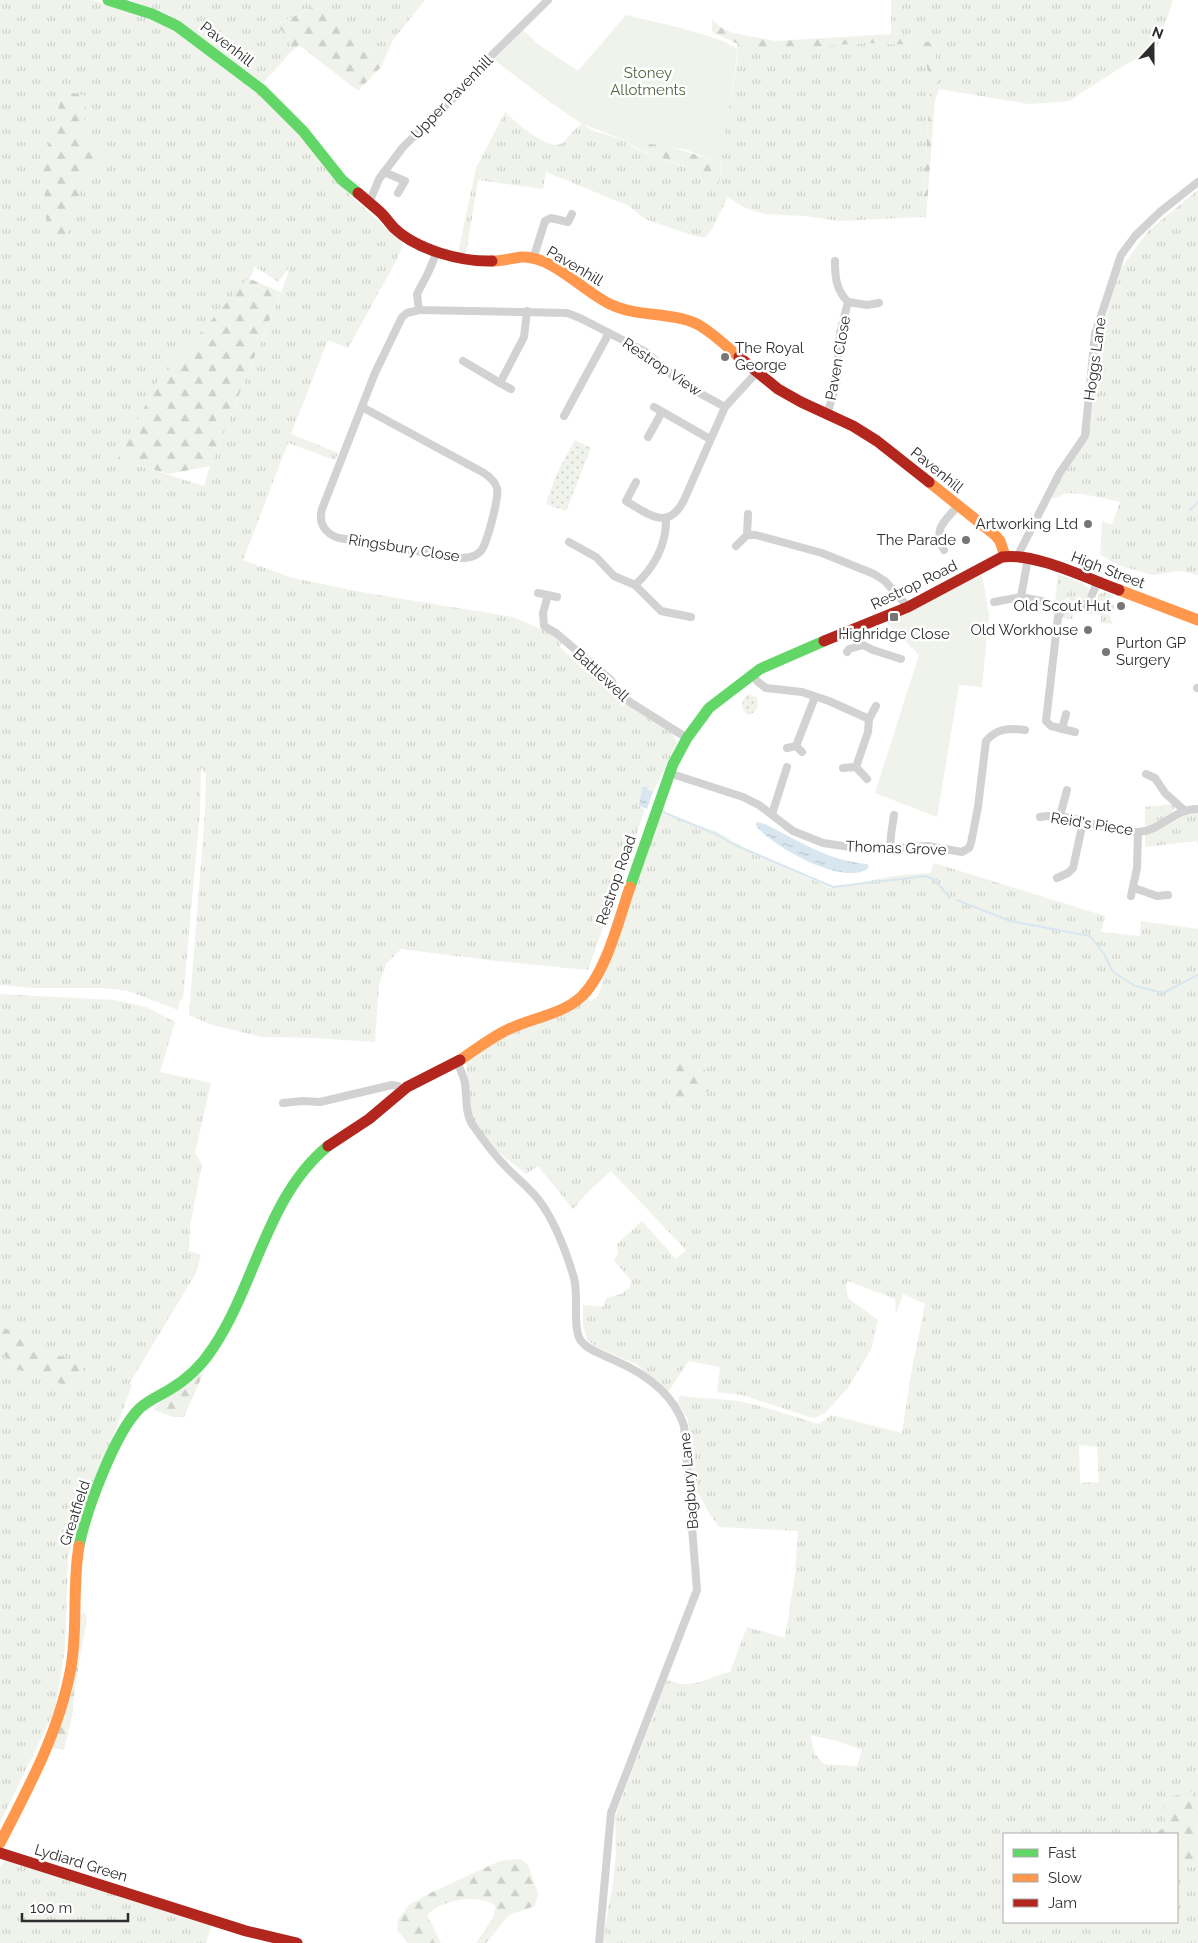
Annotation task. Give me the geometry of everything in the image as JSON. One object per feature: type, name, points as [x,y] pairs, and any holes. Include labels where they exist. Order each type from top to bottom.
[{"type":"street","name":"Pavenhill","points":[[108,0],[152,14],[177,26],[262,90],[303,131],[342,180],[402,235],[437,252],[474,262],[502,261],[522,257],[533,259],[555,268],[606,302],[617,307],[696,324],[713,335],[768,382],[789,396],[853,426],[877,441],[998,539],[1005,556]]},
{"type":"street","name":"Upper Pavenhill","points":[[369,203],[384,172],[403,146],[458,93],[493,54],[548,0]]},
{"type":"street","points":[[384,172],[405,181],[398,193]]},
{"type":"street","name":"Hoggs Lane","points":[[1021,597],[1024,557],[1020,551],[1054,483],[1085,436],[1096,334],[1121,255],[1135,236],[1160,212],[1198,182]]},
{"type":"street","points":[[551,208],[552,218]]},
{"type":"street","points":[[533,259],[542,225],[545,221],[552,218],[568,222],[572,214]]},
{"type":"street","points":[[419,310],[417,294],[437,252]]},
{"type":"street","name":"Paven Close","points":[[835,261],[836,281],[841,294],[848,302],[866,306],[879,303]]},
{"type":"street","name":"Paven Close","points":[[827,414],[836,386],[840,333],[848,302]]},
{"type":"street","name":"Restrop View","points":[[419,310],[567,313],[646,352],[681,383],[725,407]]},
{"type":"street","name":"Ringsbury Close","points":[[362,407],[484,473],[493,481],[497,490],[495,507],[484,544],[478,554],[470,558],[458,558],[345,540],[333,536],[324,529],[321,520],[322,509],[381,358],[397,325],[407,313],[419,310]]},
{"type":"street","points":[[500,383],[524,337],[527,311]]},
{"type":"street","name":"Restrop View","points":[[564,416],[609,333]]},
{"type":"street","points":[[463,361],[511,389]]},
{"type":"street","points":[[636,482],[626,501],[652,516],[666,518],[675,514],[681,506],[725,407],[757,372]]},
{"type":"street","points":[[654,407],[710,438]]},
{"type":"street","points":[[648,437],[662,412]]},
{"type":"street","points":[[940,547],[939,530],[958,506]]},
{"type":"street","points":[[736,546],[747,535],[748,514]]},
{"type":"street","points":[[635,585],[650,569],[658,556],[666,530],[666,518]]},
{"type":"street","points":[[747,535],[756,535],[822,553],[874,574],[885,581],[908,607]]},
{"type":"street","points":[[572,546],[596,557],[610,574],[635,585],[661,611],[691,617]]},
{"type":"street","name":"High Street","points":[[1005,556],[1024,557],[1198,620]]},
{"type":"street","name":"Restrop Road","points":[[266,1235],[296,1181],[331,1143],[365,1122],[403,1090],[457,1062],[506,1031],[571,1005],[589,990],[601,969],[608,951],[669,773],[687,738],[709,708],[752,674],[789,655],[908,607],[997,558],[1005,556]]},
{"type":"street","points":[[1076,732],[1051,726],[1046,720],[1058,617],[1061,611],[1068,606],[1081,606],[1089,602],[1097,583]]},
{"type":"street","points":[[538,593],[557,597]]},
{"type":"street","name":"Battlewell","points":[[548,595],[543,613],[544,626],[556,632],[611,680],[618,693],[625,699],[687,738]]},
{"type":"street","points":[[994,602],[1021,597],[1046,602]]},
{"type":"street","points":[[682,615],[682,624]]},
{"type":"street","points":[[858,628],[863,645]]},
{"type":"street","points":[[847,652],[849,649],[863,645],[901,658]]},
{"type":"street","points":[[752,674],[766,688],[802,692],[835,702],[869,719]]},
{"type":"street","points":[[787,748],[799,749],[815,697]]},
{"type":"street","points":[[856,767],[868,732],[869,719],[876,706]]},
{"type":"street","points":[[1062,729],[1066,714]]},
{"type":"street","name":"Thomas Grove","points":[[669,773],[743,797],[772,814],[793,831],[823,843],[871,850],[928,846],[962,852],[969,848],[978,807],[986,741],[993,734],[1004,729],[1025,730]]},
{"type":"street","points":[[772,814],[787,767]]},
{"type":"street","points":[[843,768],[856,767]]},
{"type":"street","points":[[856,767],[867,779]]},
{"type":"street","points":[[1146,774],[1156,778],[1165,793],[1185,810]]},
{"type":"street","points":[[1060,816],[1066,789]]},
{"type":"street","name":"Reid's Piece","points":[[1040,817],[1060,816],[1114,830],[1138,832],[1154,828],[1185,810],[1198,808]]},
{"type":"street","points":[[890,850],[894,815]]},
{"type":"street","points":[[1057,878],[1068,873],[1073,868],[1082,822]]},
{"type":"street","points":[[1138,832],[1137,868],[1133,892],[1157,896],[1168,895]]},
{"type":"street","name":"Bagbury Lane","points":[[457,1062],[465,1083],[466,1101],[471,1122],[498,1158],[539,1200],[559,1238],[575,1279],[578,1302],[577,1328],[580,1340],[600,1354],[631,1368],[653,1383],[676,1408],[682,1419],[685,1431],[697,1590],[612,1813],[599,1943]]},
{"type":"street","points":[[283,1102],[320,1102],[392,1085],[398,1086],[403,1090]]},
{"type":"street","name":"Greatfield","points":[[0,1844],[61,1713],[72,1650],[78,1550],[85,1521],[109,1464],[136,1412],[146,1403],[188,1377],[210,1352],[236,1307],[266,1235]]},
{"type":"street","name":"Lydiard Green","points":[[0,1853],[253,1932],[297,1943]]},
{"type":"green space","points":[[0,0],[92,0],[148,17],[176,30],[264,97],[289,123],[349,194],[403,244],[396,261],[348,348],[328,340],[291,434],[338,453],[335,460],[288,443],[243,560],[293,578],[361,592],[513,617],[552,634],[562,641],[560,647],[585,671],[610,690],[615,698],[673,734],[677,743],[653,792],[642,787],[639,806],[645,810],[588,970],[401,949],[386,964],[379,984],[375,1042],[262,1037],[212,1025],[189,1015],[205,812],[206,774],[201,768],[200,812],[183,999],[180,1000],[178,1010],[128,991],[104,988],[32,988],[0,985]],"holes":[[[254,266],[278,282],[290,267],[210,466],[204,486],[118,459],[157,383],[252,275]]]},
{"type":"green space","points":[[131,0],[425,0],[393,40],[383,62],[326,12],[312,7],[278,24],[289,39],[289,54],[263,83],[179,21]]},
{"type":"green space","points":[[891,0],[1173,0],[1157,47],[1069,101],[1029,104],[939,89],[934,41],[924,42],[921,36],[891,34]]},
{"type":"green space","points":[[312,7],[326,12],[383,62],[381,67],[358,91],[299,45],[289,54],[289,39],[277,25]]},
{"type":"green space","name":"Stoney Allotments","points":[[626,15],[719,40],[738,50],[721,159],[717,161],[683,149],[625,140],[582,124],[493,59],[523,30],[539,45],[578,71]]},
{"type":"green space","points":[[712,19],[720,27],[733,33],[776,41],[891,34],[922,36],[925,42],[934,41],[939,89],[935,100],[926,218],[922,217],[930,90],[926,59],[918,45],[864,43],[762,51],[751,50],[712,32]]},
{"type":"green space","points":[[737,43],[751,50],[864,43],[918,45],[926,59],[930,90],[922,217],[839,221],[805,216],[765,214],[745,208],[728,197],[706,237],[698,237],[645,219],[629,206],[546,172],[543,189],[478,180],[466,254],[458,253],[476,168],[505,112],[532,134],[549,143],[556,145],[562,143],[582,124],[594,131],[625,140],[634,148],[646,153],[691,169],[715,185],[720,179],[722,148],[738,56]]},
{"type":"green space","points":[[63,91],[87,96],[82,140],[109,160],[93,159],[82,180],[67,235],[47,235],[43,167]]},
{"type":"green space","points":[[625,140],[664,145],[717,161],[721,159],[718,184],[715,186],[692,170],[649,154]]},
{"type":"green space","points":[[1198,190],[1198,575],[1181,571],[1152,575],[1118,565],[1101,555],[1120,502],[1083,494],[1066,493],[1055,499],[1051,497],[1058,480],[1089,434],[1100,337],[1119,271],[1148,231]]},
{"type":"green space","points":[[248,278],[281,292],[210,466],[169,474],[117,460],[157,383]]},
{"type":"green space","points":[[575,440],[591,448],[566,511],[546,504],[557,473]]},
{"type":"green space","points":[[1102,521],[1112,525],[1100,555]]},
{"type":"green space","points":[[982,574],[989,615],[982,687],[959,685],[937,817],[875,793],[919,655],[886,622]]},
{"type":"green space","points":[[1058,574],[1082,583],[1090,590],[1081,601],[1075,602],[1068,598],[1057,605],[1059,607],[1054,614]]},
{"type":"green space","points":[[1105,592],[1113,596],[1109,600],[1113,602],[1114,610],[1096,602],[1099,594]]},
{"type":"green space","points":[[1089,607],[1110,616],[1113,624],[1101,623],[1101,615],[1074,612],[1073,619],[1061,618],[1063,613]]},
{"type":"green space","points":[[749,694],[756,697],[758,705],[754,712],[748,715],[743,710],[742,705],[744,699]]},
{"type":"green space","points":[[1172,804],[1175,808],[1170,814],[1154,824],[1145,826],[1145,807]]},
{"type":"green space","points":[[661,807],[665,815],[718,832],[752,853],[831,888],[899,875],[930,873],[934,863],[1105,916],[1101,932],[1140,936],[1141,921],[1198,929],[1198,1830],[1191,1792],[1165,1827],[1156,1833],[1003,1833],[1003,1923],[1178,1923],[1178,1866],[1198,1867],[1198,1943],[602,1943],[616,1855],[615,1816],[667,1680],[682,1684],[693,1684],[730,1672],[747,1627],[785,1638],[795,1574],[798,1531],[719,1527],[699,1494],[693,1494],[688,1419],[678,1403],[679,1396],[739,1401],[819,1424],[831,1415],[902,1433],[925,1304],[903,1294],[896,1314],[895,1299],[848,1281],[846,1284],[848,1298],[878,1320],[871,1350],[847,1389],[825,1413],[813,1418],[742,1395],[717,1392],[720,1367],[689,1361],[668,1392],[636,1364],[598,1348],[587,1340],[583,1325],[583,1305],[603,1307],[606,1298],[621,1294],[630,1287],[631,1281],[614,1260],[618,1253],[617,1244],[642,1221],[676,1259],[686,1250],[611,1171],[573,1209],[538,1166],[526,1174],[496,1150],[473,1120],[466,1066],[469,1058],[498,1038],[586,999],[591,1001],[598,996]],"holes":[[[1079,1445],[1097,1447],[1099,1482],[1080,1483]],[[810,1735],[837,1741],[862,1750],[857,1766],[824,1764],[815,1754]]]},
{"type":"green space","points":[[1198,812],[1198,846],[1197,841],[1145,847],[1145,834],[1184,816]]},
{"type":"green space","points":[[0,994],[114,1000],[146,1007],[175,1022],[160,1072],[211,1083],[195,1153],[202,1164],[190,1226],[189,1251],[201,1255],[196,1273],[129,1384],[132,1385],[111,1442],[82,1506],[68,1558],[65,1648],[55,1710],[0,1823],[0,1352],[20,1370],[76,1389],[83,1367],[33,1345],[5,1328],[0,1319]]},
{"type":"green space","points":[[682,1057],[703,1067],[716,1089],[662,1104]]},
{"type":"green space","points":[[0,1319],[5,1328],[33,1345],[84,1366],[76,1389],[20,1370],[0,1352]]},
{"type":"green space","points":[[203,1374],[184,1417],[173,1417],[154,1410],[158,1403],[194,1375]]},
{"type":"green space","points":[[85,1612],[87,1619],[74,1693],[73,1712],[64,1750],[53,1748],[61,1725],[80,1616]]},
{"type":"green space","points":[[1192,1792],[1198,1830],[1198,1867],[1178,1866],[1178,1833],[1156,1833],[1165,1827],[1164,1798]]},
{"type":"green space","points":[[521,1859],[528,1865],[538,1893],[535,1906],[509,1915],[486,1943],[476,1943],[493,1918],[496,1906],[480,1900],[471,1899],[451,1902],[434,1909],[427,1915],[441,1943],[408,1943],[397,1930],[398,1920],[409,1905],[428,1894],[500,1861]]},
{"type":"green space","points":[[7,1861],[212,1925],[206,1943],[0,1943],[0,1867],[3,1862]]},
{"type":"water","points":[[642,787],[647,787],[648,790],[653,792],[647,809],[639,806]]},
{"type":"water","points":[[756,822],[765,824],[827,855],[867,864],[869,867],[858,872],[844,873],[810,862],[777,844],[756,826]]},
{"type":"waterway","points":[[1190,510],[1198,502]]},
{"type":"waterway","points":[[662,809],[665,813],[716,834],[735,845],[833,887],[926,876],[935,880],[950,898]]},
{"type":"waterway","points":[[957,900],[1010,921],[1090,936],[1104,954],[1113,972],[1135,986],[1163,993],[1198,975]]},
{"type":"traffic: fast","points":[[108,0],[152,14],[177,26],[262,90],[303,131],[342,180],[358,193]]},
{"type":"traffic: fast","points":[[630,887],[673,764],[687,738],[709,708],[760,669],[824,641]]},
{"type":"traffic: fast","points":[[79,1546],[88,1513],[103,1473],[130,1419],[150,1400],[182,1382],[209,1354],[228,1323],[263,1242],[290,1190],[307,1167],[328,1146]]},
{"type":"traffic: slow","points":[[492,261],[522,257],[546,262],[612,305],[622,309],[677,318],[697,324],[739,357]]},
{"type":"traffic: slow","points":[[929,482],[995,535],[1000,541],[1005,556]]},
{"type":"traffic: slow","points":[[1119,590],[1198,620]]},
{"type":"traffic: slow","points":[[460,1060],[505,1031],[554,1013],[581,997],[590,987],[605,961],[630,887]]},
{"type":"traffic: slow","points":[[0,1843],[42,1758],[66,1690],[73,1652],[79,1546]]},
{"type":"traffic: jam","points":[[358,193],[381,213],[394,228],[415,243],[454,257],[492,261]]},
{"type":"traffic: jam","points":[[739,357],[778,389],[853,426],[877,441],[929,482]]},
{"type":"traffic: jam","points":[[824,641],[908,607],[1002,557],[1029,558],[1045,562],[1119,590]]},
{"type":"traffic: jam","points":[[328,1146],[369,1119],[407,1087],[460,1060]]},
{"type":"traffic: jam","points":[[0,1853],[246,1931],[297,1943]]},
{"type":"place","name":"The Royal George","points":[[725,357]]},
{"type":"place","name":"Artworking Ltd","points":[[1088,524]]},
{"type":"place","name":"The Parade","points":[[966,540]]},
{"type":"place","name":"Old Scout Hut","points":[[1121,606]]},
{"type":"place","name":"Highridge Close","points":[[894,617]]},
{"type":"place","name":"Old Workhouse","points":[[1088,630]]},
{"type":"place","name":"Purton GP Surgery","points":[[1106,652]]}]
